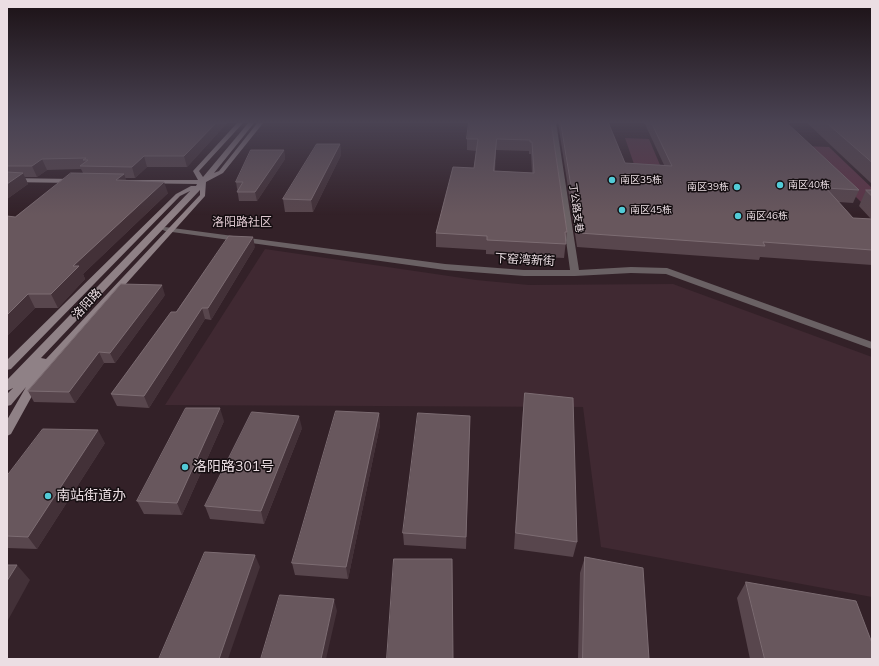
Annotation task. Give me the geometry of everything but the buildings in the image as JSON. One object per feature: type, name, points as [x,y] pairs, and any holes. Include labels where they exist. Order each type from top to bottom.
[{"type":"street","points":[[203,182],[196,172],[213,153]]},
{"type":"street","name":"洛阳路","points":[[7,387],[203,182],[227,153]]},
{"type":"street","points":[[117,181],[203,182],[222,172],[237,153]]},
{"type":"street","name":"丁公路支巷","points":[[558,153],[575,273]]},
{"type":"street","points":[[7,180],[85,181]]},
{"type":"street","name":"洛阳路","points":[[7,402],[31,372],[203,195],[203,182]]},
{"type":"street","name":"洛阳路","points":[[7,366],[178,195],[203,182]]},
{"type":"street","name":"洛阳路","points":[[7,431],[39,374],[168,230]]},
{"type":"street","name":"下窑湾新街","points":[[168,230],[445,267],[524,272],[575,273],[631,270],[667,271],[872,346]]},
{"type":"shaded area","points":[[630,153],[655,153],[663,172],[636,170]]},
{"type":"shaded area","points":[[812,153],[835,153],[872,188],[872,204],[862,203]]},
{"type":"shaded area","points":[[265,249],[476,280],[529,285],[673,284],[872,357],[872,597],[601,547],[583,407],[165,405]]},
{"type":"place","name":"南区35栋","points":[[612,180]]},
{"type":"place","name":"南区40栋","points":[[780,185]]},
{"type":"place","name":"南区39栋","points":[[737,187]]},
{"type":"place","name":"南区45栋","points":[[622,210]]},
{"type":"place","name":"南区46栋","points":[[738,216]]},
{"type":"place","name":"洛阳路301号","points":[[185,467]]},
{"type":"place","name":"南站街道办","points":[[48,496]]},
{"type":"district","name":"洛阳路社区","points":[[242,222]]}]
